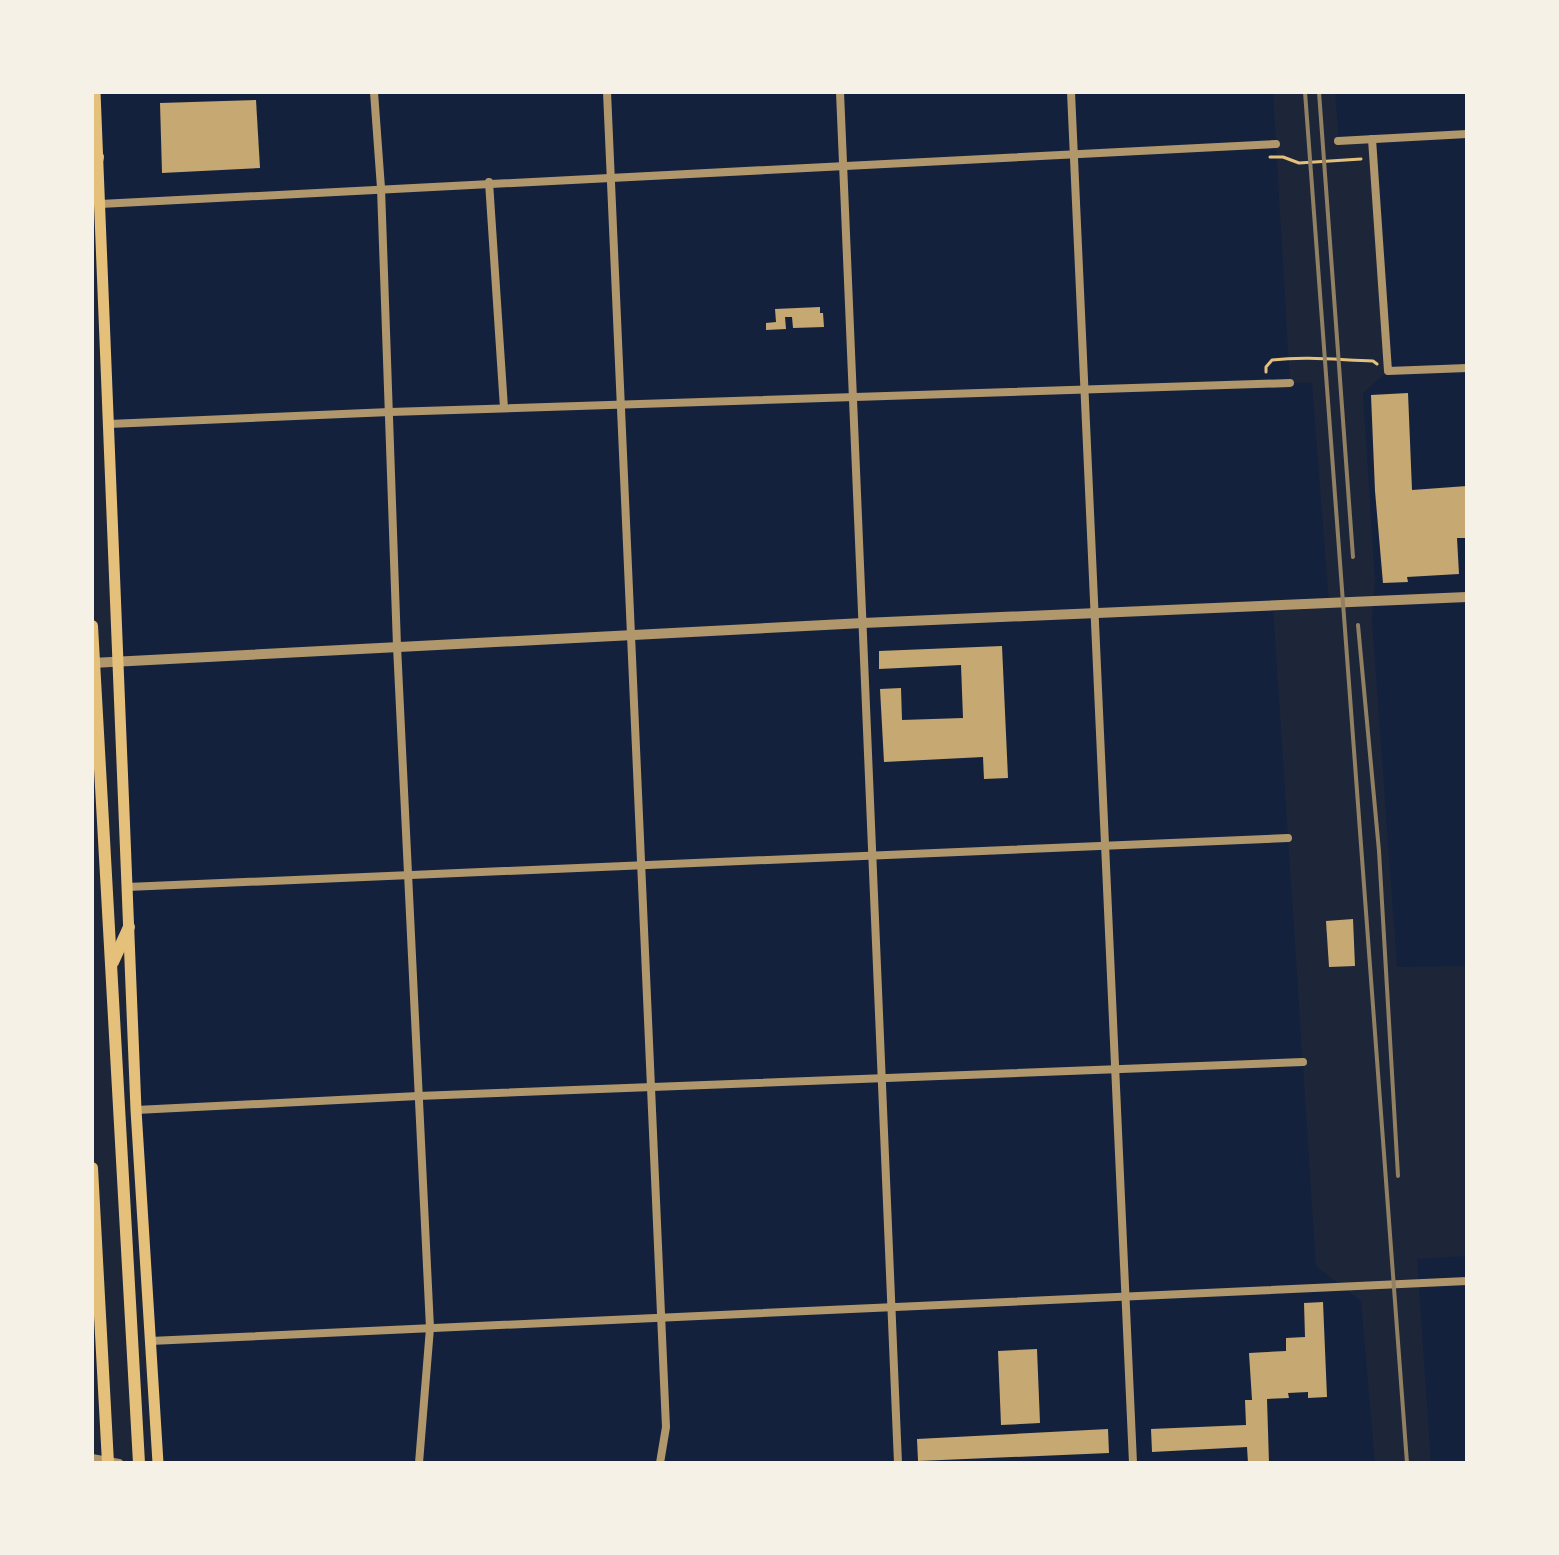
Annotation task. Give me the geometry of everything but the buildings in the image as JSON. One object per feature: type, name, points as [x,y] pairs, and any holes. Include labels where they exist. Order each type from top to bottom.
[{"type":"main road","points":[[95,92],[136,1110],[158,1463]]},
{"type":"main road","points":[[92,183],[98,157]]},
{"type":"main road","points":[[92,626],[139,1463]]},
{"type":"main road","points":[[112,965],[129,927]]},
{"type":"main road","points":[[92,1168],[111,1462]]},
{"type":"street","points":[[374,92],[381,188],[397,646],[430,1328],[419,1463]]},
{"type":"street","points":[[607,92],[666,1427],[660,1463]]},
{"type":"street","points":[[840,92],[898,1463]]},
{"type":"street","points":[[1071,92],[1133,1463]]},
{"type":"street","points":[[1338,141],[1467,134]]},
{"type":"street","points":[[1372,139],[1388,371],[1467,368]]},
{"type":"street","points":[[100,204],[1276,144]]},
{"type":"street","points":[[489,182],[504,408]]},
{"type":"street","points":[[109,424],[1290,383]]},
{"type":"street","points":[[93,663],[631,634],[1467,597]]},
{"type":"street","points":[[127,887],[1288,838]]},
{"type":"street","points":[[136,1110],[1303,1062]]},
{"type":"street","points":[[150,1341],[1467,1281]]},
{"type":"street","points":[[92,1458],[111,1462]]},
{"type":"path","points":[[1262,144],[1263,157],[1283,157],[1299,163],[1374,159]]},
{"type":"path","points":[[1267,384],[1266,367],[1272,360],[1324,357],[1373,361],[1388,371]]},
{"type":"shaded area","points":[[92,92],[136,1110],[158,1463],[92,1463]]},
{"type":"shaded area","points":[[1273,92],[1335,92],[1339,141],[1372,139],[1388,371],[1363,393],[1375,582],[1372,621],[1397,967],[1467,966],[1467,1256],[1417,1259],[1431,1463],[1375,1463],[1361,1301],[1316,1266],[1273,606],[1329,603],[1312,383],[1290,383]]},
{"type":"railway","points":[[1305,92],[1407,1463]]},
{"type":"railway","points":[[1319,92],[1353,557]]},
{"type":"railway","points":[[1358,625],[1379,851],[1398,1176]]}]
